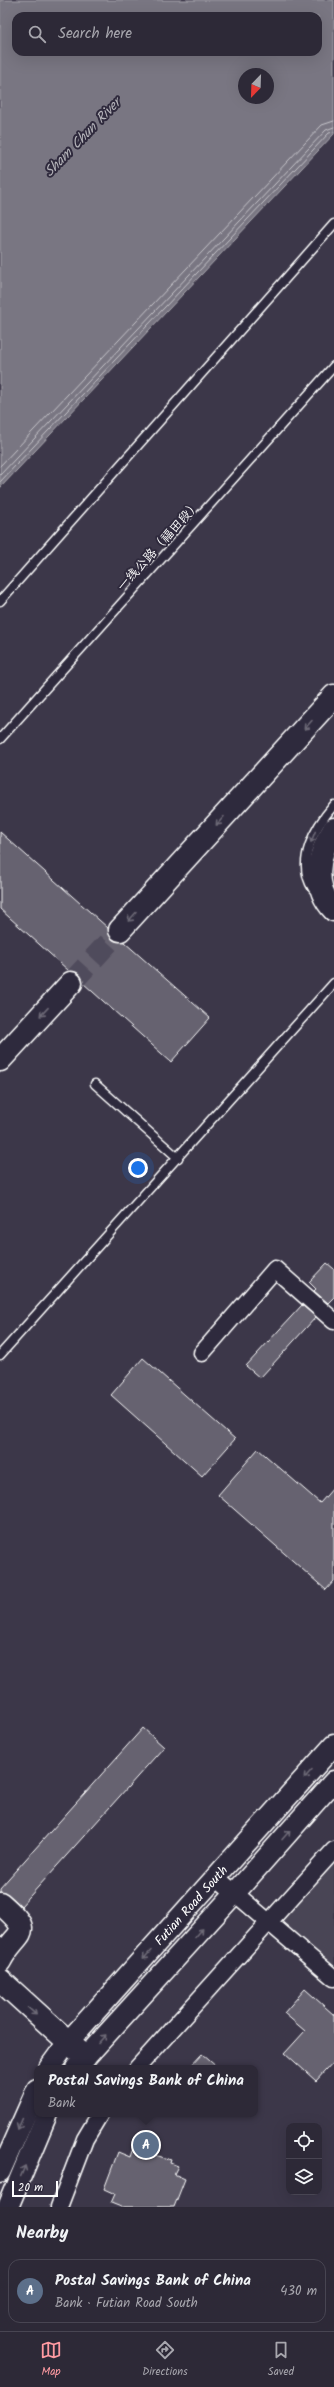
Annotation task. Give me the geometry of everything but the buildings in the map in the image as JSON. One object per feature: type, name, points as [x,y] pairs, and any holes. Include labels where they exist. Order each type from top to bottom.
[{"type":"main road","points":[[120,930],[334,696]]},
{"type":"main road","points":[[334,829],[324,847],[319,875],[321,891],[334,910]]},
{"type":"main road","points":[[0,1060],[71,984]]},
{"type":"main road","points":[[0,1903],[19,1921],[21,1929],[19,1937],[0,1960]]},
{"type":"main road","points":[[0,1980],[68,2042],[81,2062]]},
{"type":"street","points":[[202,1353],[276,1269],[334,1320]]},
{"type":"street","name":"Futian Road South","points":[[51,2065],[68,2042],[334,1745]]},
{"type":"street","name":"Futian Road South","points":[[81,2062],[235,1893],[334,1781]]},
{"type":"street","points":[[140,2065],[334,1850]]},
{"type":"street","points":[[216,1877],[334,1978]]},
{"type":"street","points":[[0,2172],[34,2096]]},
{"type":"street","points":[[8,2207],[46,2117]]},
{"type":"street","points":[[59,2207],[85,2139],[98,2117]]},
{"type":"lane","points":[[0,601],[334,224]]},
{"type":"lane","name":"一线公路（福田段）","points":[[0,739],[334,366]]},
{"type":"lane","points":[[334,805],[317,827],[306,862],[306,871],[311,886],[334,910]]},
{"type":"lane","points":[[0,1355],[334,983]]},
{"type":"lane","points":[[95,1084],[178,1158]]},
{"type":"shaded area","points":[[334,1850],[334,1978],[269,1922]]},
{"type":"water","name":"Sham Chun River","points":[[0,0],[334,0],[334,134],[0,488]]},
{"type":"tunnel","points":[[71,983],[120,930]]},
{"type":"place","name":"Postal Savings Bank of China","points":[[146,2145]]}]
